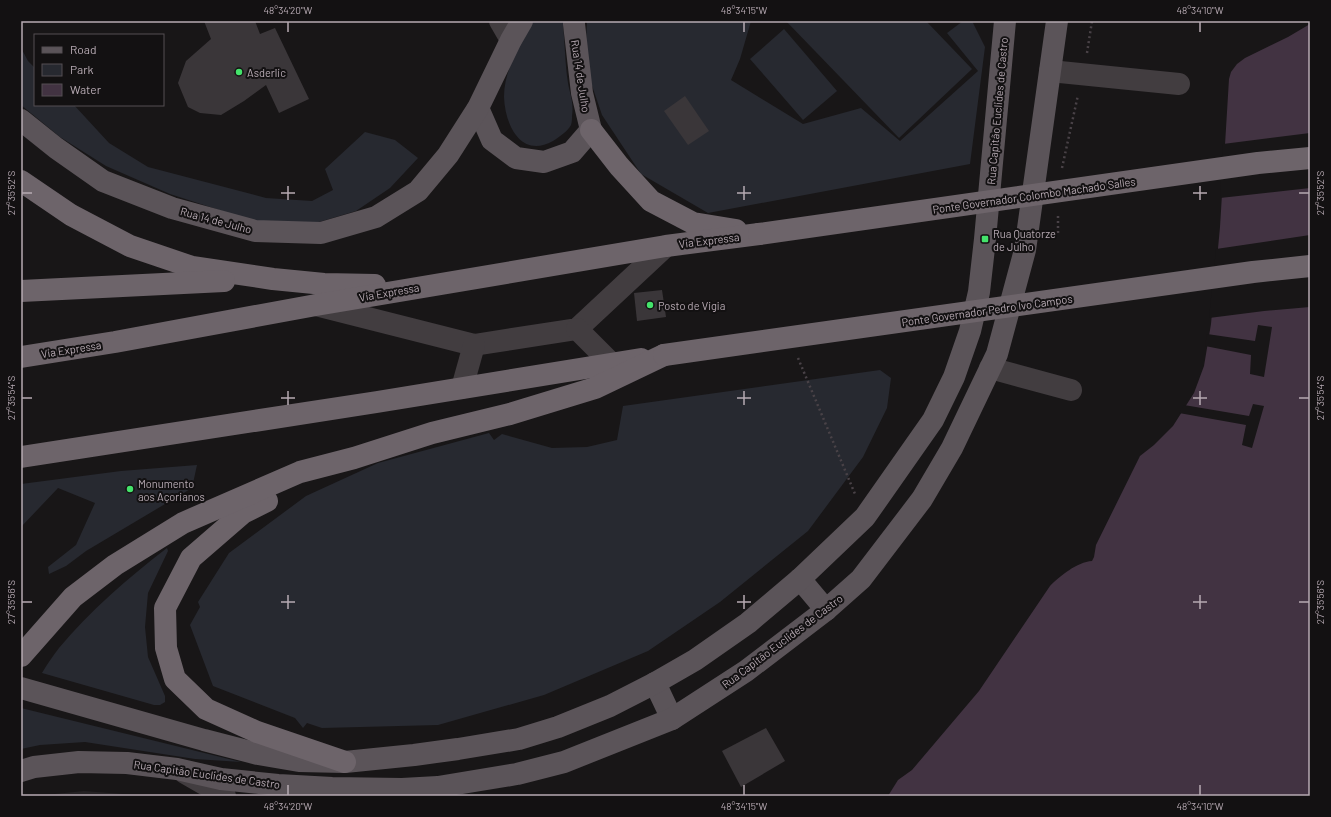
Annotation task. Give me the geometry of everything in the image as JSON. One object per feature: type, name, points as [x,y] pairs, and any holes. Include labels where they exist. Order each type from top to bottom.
[{"type":"highway","points":[[591,130],[619,166],[651,201],[693,223],[759,234]]},
{"type":"highway","name":"Ponte Governador Colombo Machado Salles","points":[[759,234],[1258,163],[1310,158]]},
{"type":"highway","points":[[21,181],[70,215],[130,246],[192,266],[273,279],[324,284],[426,286]]},
{"type":"highway","name":"Via Expressa","points":[[21,357],[116,342],[316,305],[666,246],[759,234]]},
{"type":"highway","name":"Ponte Governador Pedro Ivo Campos","points":[[664,355],[1253,272],[1310,266]]},
{"type":"highway","points":[[21,291],[273,279]]},
{"type":"highway","points":[[21,457],[664,355]]},
{"type":"highway","points":[[21,656],[74,597],[116,565],[183,523],[300,472],[354,458],[432,433],[510,414],[595,388],[664,355]]},
{"type":"highway","points":[[344,762],[257,732],[206,708],[175,679],[166,648],[165,608],[191,558],[243,513],[354,458]]},
{"type":"main road","name":"Rua 14 de Julho","points":[[21,120],[56,148],[103,181],[172,208],[255,231],[321,233],[376,217],[418,191],[448,155],[478,108],[511,40],[522,21]]},
{"type":"main road","name":"Rua 14 de Julho","points":[[574,21],[582,93],[591,130]]},
{"type":"main road","name":"Rua Capitão Euclides de Castro","points":[[21,688],[258,754],[299,761],[344,762],[429,753],[520,739],[558,727],[610,706],[655,684],[695,660],[748,623],[800,579],[865,517],[933,420],[954,377],[970,331],[979,292],[1005,21]]},
{"type":"main road","name":"Rua Capitão Euclides de Castro","points":[[21,771],[34,767],[79,762],[127,763],[176,769],[221,778],[278,785],[431,791],[516,774],[564,762],[672,719],[746,671],[826,610],[861,578],[922,499],[952,448],[997,354],[1025,250],[1057,21]]},
{"type":"main road","points":[[478,108],[492,140],[516,158],[544,162],[572,152],[591,130]]},
{"type":"main road","points":[[800,579],[826,610]]},
{"type":"main road","points":[[655,684],[672,719]]},
{"type":"street","points":[[500,21],[511,40]]},
{"type":"street","points":[[1050,71],[1179,84]]},
{"type":"street","points":[[316,305],[474,345],[577,329],[666,246]]},
{"type":"street","points":[[577,329],[611,363]]},
{"type":"street","points":[[462,388],[474,345]]},
{"type":"street","points":[[990,368],[1071,390]]},
{"type":"street","points":[[176,769],[225,796]]},
{"type":"path","points":[[1061,170],[1083,74],[1092,21]]},
{"type":"path","points":[[1058,209],[1058,233]]},
{"type":"path","points":[[796,354],[865,517]]},
{"type":"shaded area","points":[[84,791],[149,796],[35,796]]},
{"type":"green space","points":[[533,21],[564,21],[566,69],[572,99],[572,121],[570,127],[553,141],[542,145],[532,146],[517,136],[512,128],[505,108],[504,97],[510,67],[518,48]]},
{"type":"green space","points":[[587,21],[751,21],[740,59],[731,80],[803,124],[861,108],[900,141],[978,71],[947,33],[963,21],[972,21],[985,47],[970,164],[708,213],[641,174],[602,115],[585,65]]},
{"type":"green space","points":[[786,21],[926,21],[972,69],[899,138]]},
{"type":"green space","points":[[784,29],[837,91],[803,120],[750,59]]},
{"type":"green space","points":[[21,48],[28,61],[34,67],[34,106],[75,106],[109,143],[148,167],[266,198],[312,201],[333,190],[325,169],[365,132],[395,140],[418,158],[390,188],[356,211],[319,222],[256,222],[170,194],[106,166],[60,137],[21,105]]},
{"type":"green space","points":[[880,370],[891,378],[887,408],[863,457],[808,531],[720,602],[648,651],[544,695],[438,725],[322,728],[307,723],[303,728],[295,718],[213,686],[190,625],[200,607],[198,602],[229,553],[306,496],[378,463],[489,433],[494,440],[502,434],[552,448],[587,447],[617,440],[623,406]]},
{"type":"green space","points":[[197,465],[192,488],[86,551],[66,566],[49,574],[48,567],[76,545],[95,503],[58,488],[21,527],[21,484],[121,471]]},
{"type":"green space","points":[[167,548],[168,551],[148,593],[145,627],[148,657],[165,696],[165,702],[160,705],[154,705],[42,673],[59,648],[97,608],[138,571]]},
{"type":"green space","points":[[21,708],[241,762],[195,759],[85,742],[40,745],[21,749]]},
{"type":"water","points":[[1310,24],[1310,796],[888,796],[898,780],[912,770],[979,691],[1050,586],[1075,567],[1092,561],[1096,545],[1140,456],[1154,445],[1173,426],[1194,393],[1204,366],[1211,324],[1220,227],[1229,79],[1231,72],[1237,64],[1245,58],[1288,37]]},
{"type":"pier","points":[[1310,133],[1310,188],[1220,198],[1223,144]]},
{"type":"pier","points":[[1310,235],[1310,307],[1209,318],[1216,249]]},
{"type":"pier","points":[[1258,325],[1272,327],[1264,377],[1250,374],[1251,355],[1205,346],[1207,334],[1255,341]]},
{"type":"pier","points":[[1253,404],[1264,406],[1252,448],[1242,445],[1246,425],[1179,413],[1184,405],[1249,416]]},
{"type":"building","name":"Asderlic","points":[[204,21],[255,21],[260,34],[275,28],[309,99],[279,113],[266,85],[221,115],[200,113],[188,107],[178,83],[186,61],[211,39]]},
{"type":"building","points":[[685,96],[709,131],[688,145],[664,111]]},
{"type":"building","name":"Posto de Vigia","points":[[662,290],[666,317],[637,321],[634,293]]},
{"type":"building","points":[[766,728],[785,761],[741,787],[722,751]]},
{"type":"place","name":"Asderlic","points":[[239,72]]},
{"type":"place","name":"Rua Quatorze de Julho","points":[[985,239]]},
{"type":"place","name":"Posto de Vigia","points":[[650,305]]},
{"type":"place","name":"Monumento aos Açorianos","points":[[130,489]]}]
